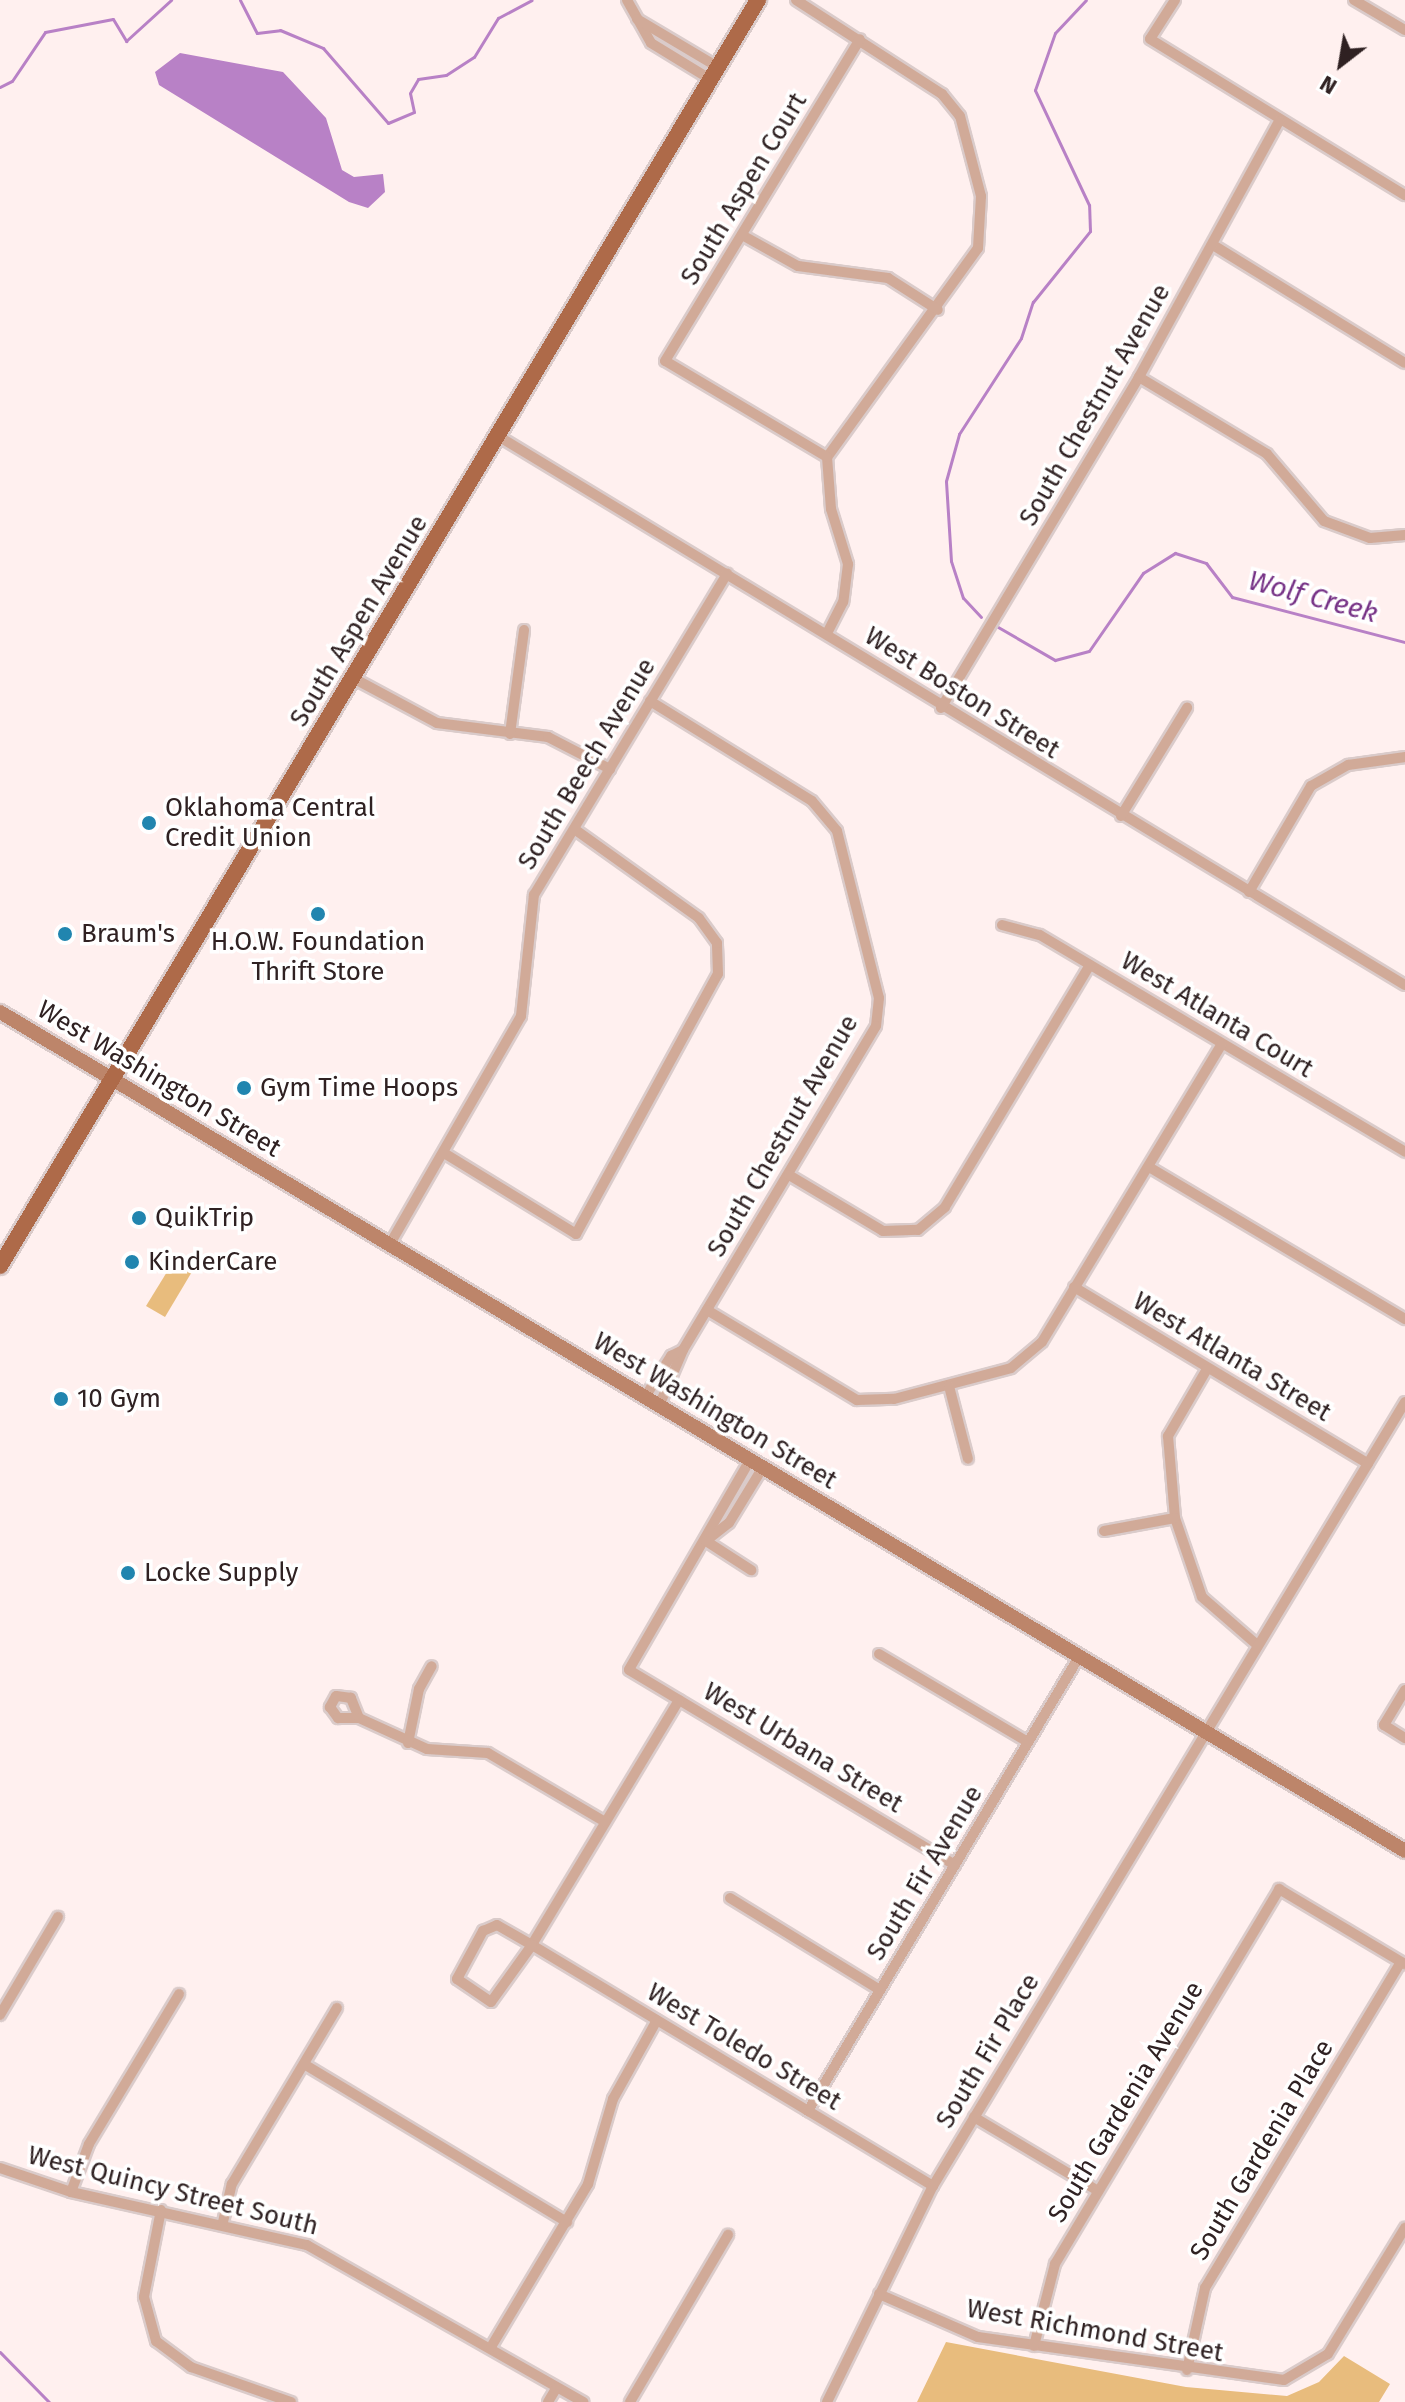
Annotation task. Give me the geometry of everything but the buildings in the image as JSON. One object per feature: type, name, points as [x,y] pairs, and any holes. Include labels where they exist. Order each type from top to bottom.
[{"type":"main road","name":"South Aspen Avenue","points":[[0,1266],[758,0]]},
{"type":"main road","name":"West Washington Street","points":[[0,1012],[1405,1851]]},
{"type":"street","points":[[627,0],[633,16],[714,73]]},
{"type":"street","points":[[796,0],[942,94],[967,137],[981,196],[978,248],[938,310],[827,457],[831,509],[848,564],[843,602],[827,634]]},
{"type":"street","points":[[1175,0],[1150,39],[1279,121],[1405,195]]},
{"type":"street","points":[[1354,0],[1405,30]]},
{"type":"street","name":"South Aspen Court","points":[[827,457],[665,361],[860,39]]},
{"type":"street","name":"South Chestnut Avenue","points":[[941,708],[1139,377],[1279,121]]},
{"type":"street","points":[[742,235],[798,266],[888,278],[938,310]]},
{"type":"street","points":[[1213,245],[1405,363]]},
{"type":"street","points":[[1139,377],[1267,454],[1324,521],[1370,538],[1405,535]]},
{"type":"street","name":"West Boston Street","points":[[498,436],[827,634],[941,708],[1405,985]]},
{"type":"street","name":"South Beech Avenue","points":[[390,1244],[521,1016],[534,895],[727,574]]},
{"type":"street","points":[[510,734],[524,630]]},
{"type":"street","points":[[353,678],[437,723],[548,737],[610,769]]},
{"type":"street","name":"South Chestnut Avenue","points":[[650,701],[812,801],[837,831],[879,998],[876,1026],[683,1350],[659,1406]]},
{"type":"street","points":[[1121,816],[1187,708]]},
{"type":"street","points":[[1249,892],[1311,786],[1348,765],[1405,757]]},
{"type":"street","points":[[444,1153],[576,1234],[718,974],[717,943],[699,918],[574,829]]},
{"type":"street","name":"West Atlanta Court","points":[[1002,925],[1040,935],[1405,1152]]},
{"type":"street","points":[[789,1175],[883,1231],[918,1230],[945,1207],[1090,965]]},
{"type":"street","points":[[707,1310],[857,1400],[949,1386],[1029,1357],[1149,1167],[1221,1045]]},
{"type":"street","points":[[1149,1167],[1405,1319]]},
{"type":"street","name":"West Atlanta Street","points":[[1074,1287],[1368,1464]]},
{"type":"street","name":"South Chestnut Avenue","points":[[645,1397],[671,1356],[683,1350]]},
{"type":"street","points":[[1207,1369],[1168,1436],[1175,1518],[1202,1597],[1256,1644]]},
{"type":"street","points":[[949,1386],[968,1459]]},
{"type":"street","points":[[1205,1731],[1405,1402]]},
{"type":"street","points":[[751,1570],[706,1541],[729,1523],[756,1464]]},
{"type":"street","points":[[1104,1531],[1175,1518]]},
{"type":"street","name":"West Urbana Street","points":[[706,1541],[629,1670],[955,1865]]},
{"type":"street","points":[[879,1654],[1028,1742]]},
{"type":"street","name":"South Fir Avenue","points":[[808,2111],[1079,1657]]},
{"type":"street","points":[[408,1743],[419,1689],[432,1666]]},
{"type":"street","points":[[1405,1690],[1384,1725],[1405,1738]]},
{"type":"street","points":[[532,1945],[497,1925],[483,1931],[458,1971],[461,1987],[498,2000],[532,1945],[679,1700]]},
{"type":"street","points":[[359,1718],[408,1743],[488,1753],[605,1822]]},
{"type":"street","name":"South Fir Place","points":[[827,2402],[933,2186],[1205,1731]]},
{"type":"street","name":"South Gardenia Avenue","points":[[1034,2346],[1047,2281],[1279,1889],[1403,1963]]},
{"type":"street","points":[[730,1898],[880,1990]]},
{"type":"street","points":[[0,2015],[58,1917]]},
{"type":"street","name":"West Toledo Street","points":[[532,1945],[933,2186]]},
{"type":"street","name":"South Gardenia Place","points":[[1187,2370],[1205,2288],[1403,1963]]},
{"type":"street","points":[[71,2192],[89,2144],[179,1994]]},
{"type":"street","points":[[223,2222],[232,2184],[337,2008]]},
{"type":"street","points":[[491,2347],[595,2171],[613,2099],[657,2020]]},
{"type":"street","points":[[304,2064],[567,2222]]},
{"type":"street","points":[[974,2117],[1098,2191]]},
{"type":"street","name":"West Quincy Street South","points":[[0,2168],[71,2192],[223,2222],[338,2258],[583,2402]]},
{"type":"street","points":[[161,2210],[144,2297],[156,2341],[191,2367],[291,2402]]},
{"type":"street","name":"West Richmond Street","points":[[879,2294],[964,2333],[1264,2381],[1294,2378],[1328,2354],[1405,2228]]},
{"type":"street","points":[[630,2402],[728,2235]]},
{"type":"street","points":[[548,2402],[557,2387]]},
{"type":"shaded area","points":[[180,53],[283,72],[326,118],[342,170],[354,177],[383,174],[385,192],[368,208],[349,202],[159,85],[155,72]]},
{"type":"shaded area","points":[[178,1254],[196,1265],[165,1317],[146,1306]]},
{"type":"shaded area","points":[[946,2342],[1186,2387],[1287,2396],[1319,2382],[1344,2356],[1390,2384],[1379,2402],[917,2402]]},
{"type":"waterway","name":"Wolf Creek","points":[[0,87],[12,81],[45,32],[113,19],[126,41],[171,0]]},
{"type":"waterway","name":"Wolf Creek","points":[[240,0],[257,33],[280,30],[323,48],[388,123],[414,112],[410,93],[418,79],[446,75],[474,57],[498,18],[532,0]]},
{"type":"waterway","points":[[981,617],[963,598],[951,561],[946,481],[959,434],[1021,338],[1033,302],[1090,231],[1089,205],[1035,90],[1055,33],[1086,0]]},
{"type":"waterway","name":"Wolf Creek","points":[[998,627],[1055,660],[1089,651],[1143,573],[1175,553],[1206,563],[1232,597],[1405,642]]},
{"type":"waterway","points":[[0,2352],[49,2402]]},
{"type":"place","name":"Oklahoma Central Credit Union","points":[[149,823]]},
{"type":"place","name":"H.O.W. Foundation Thrift Store","points":[[318,914]]},
{"type":"place","name":"Braum's","points":[[65,934]]},
{"type":"place","name":"Gym Time Hoops","points":[[244,1088]]},
{"type":"place","name":"QuikTrip","points":[[139,1218]]},
{"type":"place","name":"KinderCare","points":[[132,1262]]},
{"type":"place","name":"10 Gym","points":[[61,1399]]},
{"type":"place","name":"Locke Supply","points":[[128,1573]]}]
